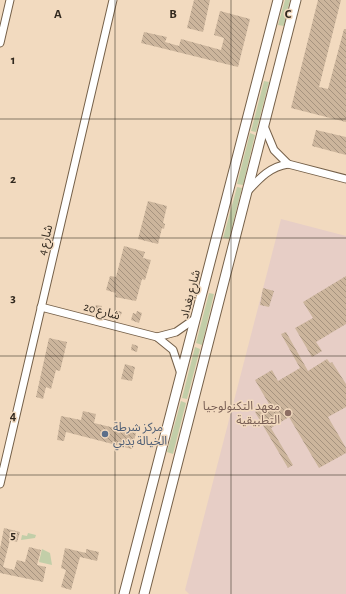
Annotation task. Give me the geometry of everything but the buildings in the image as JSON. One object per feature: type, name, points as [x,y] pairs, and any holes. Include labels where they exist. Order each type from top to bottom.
[{"type":"main road","name":"شارع بغداد","points":[[124,594],[278,0]]},
{"type":"main road","points":[[144,594],[296,0]]},
{"type":"main road","points":[[150,594],[156,567],[158,543]]},
{"type":"street","points":[[0,43],[10,0]]},
{"type":"street","name":"شارع 4","points":[[0,484],[113,0]]},
{"type":"street","points":[[264,126],[274,150],[288,164]]},
{"type":"street","points":[[247,192],[266,172],[280,165],[288,164],[346,179]]},
{"type":"street","name":"شارع 20","points":[[41,307],[157,337],[173,350],[182,375]]},
{"type":"street","name":"شارع 20","points":[[157,337],[176,332],[196,318]]},
{"type":"shaded area","name":"معهد التكنولوجيا التطبيقية","points":[[281,219],[346,236],[346,594],[189,594],[185,590]]},
{"type":"green space","points":[[285,0],[290,0],[284,26],[278,25]]},
{"type":"green space","points":[[264,81],[269,82],[256,132],[251,131]]},
{"type":"green space","points":[[250,133],[255,135],[243,185],[237,184]]},
{"type":"green space","points":[[237,187],[242,188],[229,239],[223,238]]},
{"type":"green space","points":[[209,293],[214,294],[202,345],[196,343]]},
{"type":"green space","points":[[195,347],[200,349],[187,399],[182,398]]},
{"type":"green space","points":[[181,401],[186,403],[173,454],[167,452]]},
{"type":"green space","points":[[28,533],[36,535],[35,538],[21,540],[22,535],[27,536]]},
{"type":"green space","points":[[42,549],[50,553],[52,565],[39,562]]},
{"type":"place","name":"معهد التكنولوجيا التطبيقية","points":[[288,413]]},
{"type":"place","name":"مركز شرطة الخيالة بدبي","points":[[105,434]]}]
